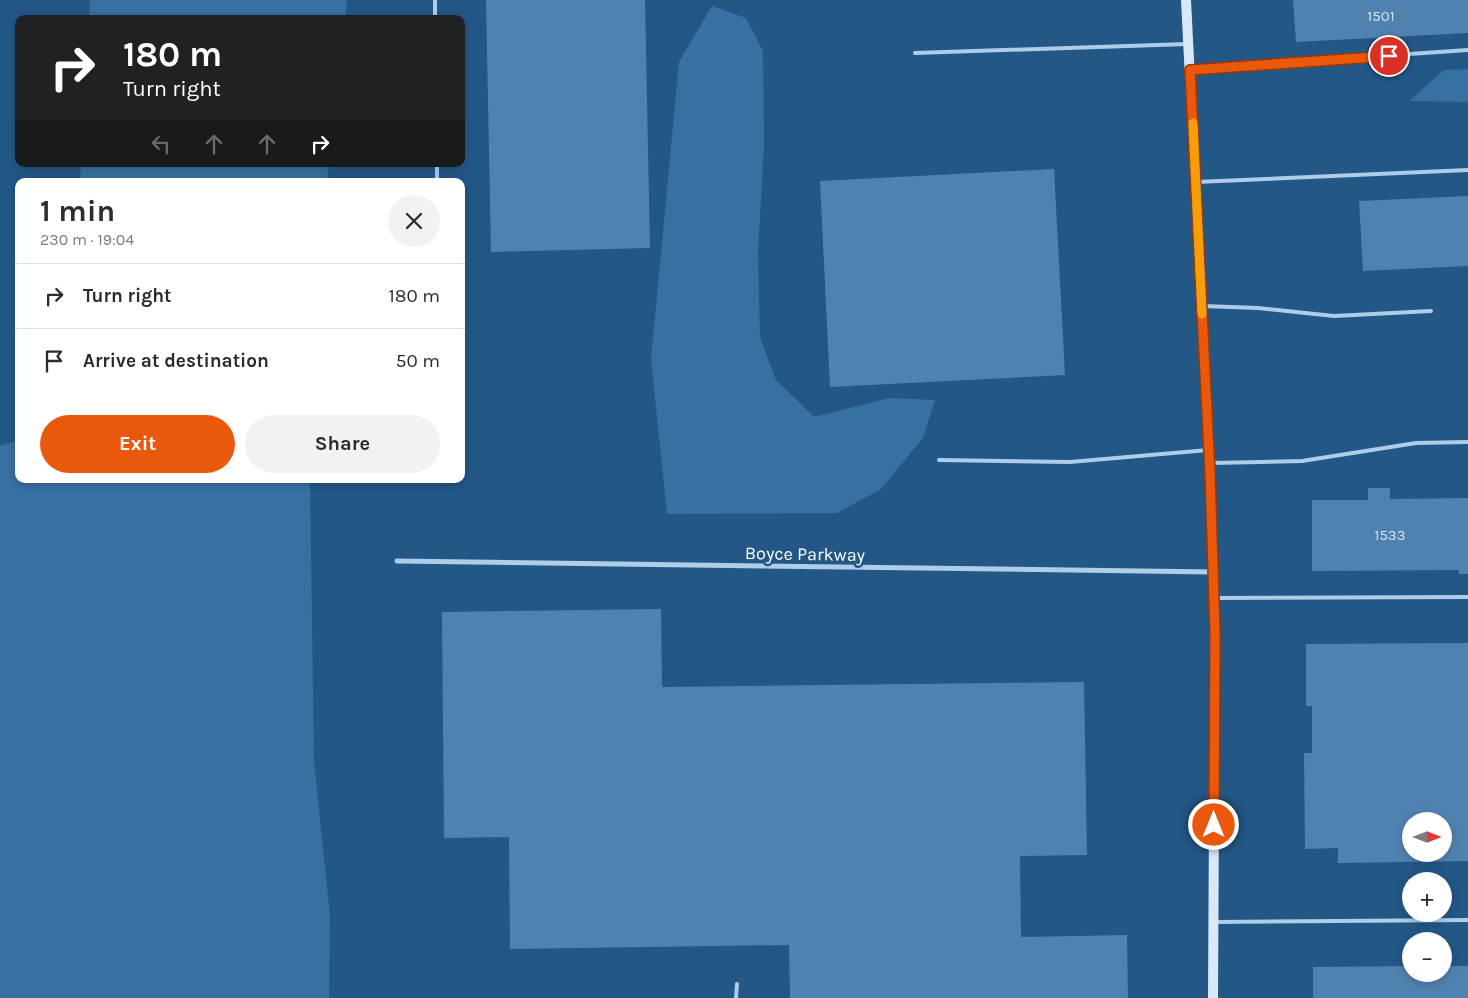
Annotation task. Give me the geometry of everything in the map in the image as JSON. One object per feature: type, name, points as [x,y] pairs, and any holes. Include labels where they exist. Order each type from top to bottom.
[{"type":"street","points":[[1186,0],[1214,598],[1213,998]]},
{"type":"street","name":"Boyce Parkway","points":[[397,561],[1213,572]]},
{"type":"lane","points":[[435,0],[436,15]]},
{"type":"lane","points":[[915,54],[1189,44]]},
{"type":"lane","points":[[1190,70],[1468,50]]},
{"type":"lane","points":[[1196,182],[1468,170]]},
{"type":"lane","points":[[1201,306],[1258,308],[1334,316],[1431,311]]},
{"type":"lane","points":[[1208,463],[1302,461],[1416,443],[1468,442]]},
{"type":"lane","points":[[939,460],[1070,462],[1208,450]]},
{"type":"lane","points":[[1214,598],[1468,597]]},
{"type":"lane","points":[[1213,922],[1468,920]]},
{"type":"lane","points":[[736,998],[737,984]]},
{"type":"shaded area","points":[[90,0],[347,0],[345,15],[89,15]]},
{"type":"shaded area","points":[[712,6],[746,18],[763,51],[764,148],[758,252],[760,337],[776,380],[814,417],[890,398],[935,400],[923,438],[881,489],[837,513],[667,514],[651,359],[679,62]]},
{"type":"shaded area","points":[[1468,69],[1468,102],[1409,101],[1444,70]]},
{"type":"shaded area","points":[[81,167],[329,167],[327,178],[80,178]]},
{"type":"shaded area","points":[[15,441],[15,483],[310,483],[314,761],[330,916],[329,998],[0,998],[0,446]]},
{"type":"building","points":[[486,0],[645,0],[650,248],[491,252]]},
{"type":"building","points":[[1293,0],[1468,0],[1468,33],[1296,42]]},
{"type":"building","points":[[1054,169],[1065,375],[830,387],[820,181]]},
{"type":"building","points":[[1468,196],[1468,266],[1363,271],[1359,201]]},
{"type":"building","points":[[1368,488],[1390,488],[1390,499],[1468,498],[1468,574],[1459,574],[1459,570],[1312,571],[1312,500],[1368,500]]},
{"type":"building","points":[[661,609],[662,687],[1084,682],[1087,855],[1020,856],[1021,937],[1127,935],[1128,998],[790,998],[789,945],[510,949],[509,837],[444,838],[442,612]]},
{"type":"building","points":[[1468,643],[1468,861],[1452,861],[1452,812],[1402,812],[1403,862],[1338,863],[1338,848],[1305,849],[1304,753],[1312,753],[1312,706],[1306,706],[1306,644]]},
{"type":"building","points":[[1402,966],[1402,982],[1452,982],[1452,966],[1468,966],[1468,998],[1313,998],[1313,967]]},
{"type":"slow traffic","points":[[1193,123],[1202,314]]},
{"type":"route","points":[[1214,825],[1215,632],[1210,473],[1208,463],[1190,70],[1389,56]]}]
